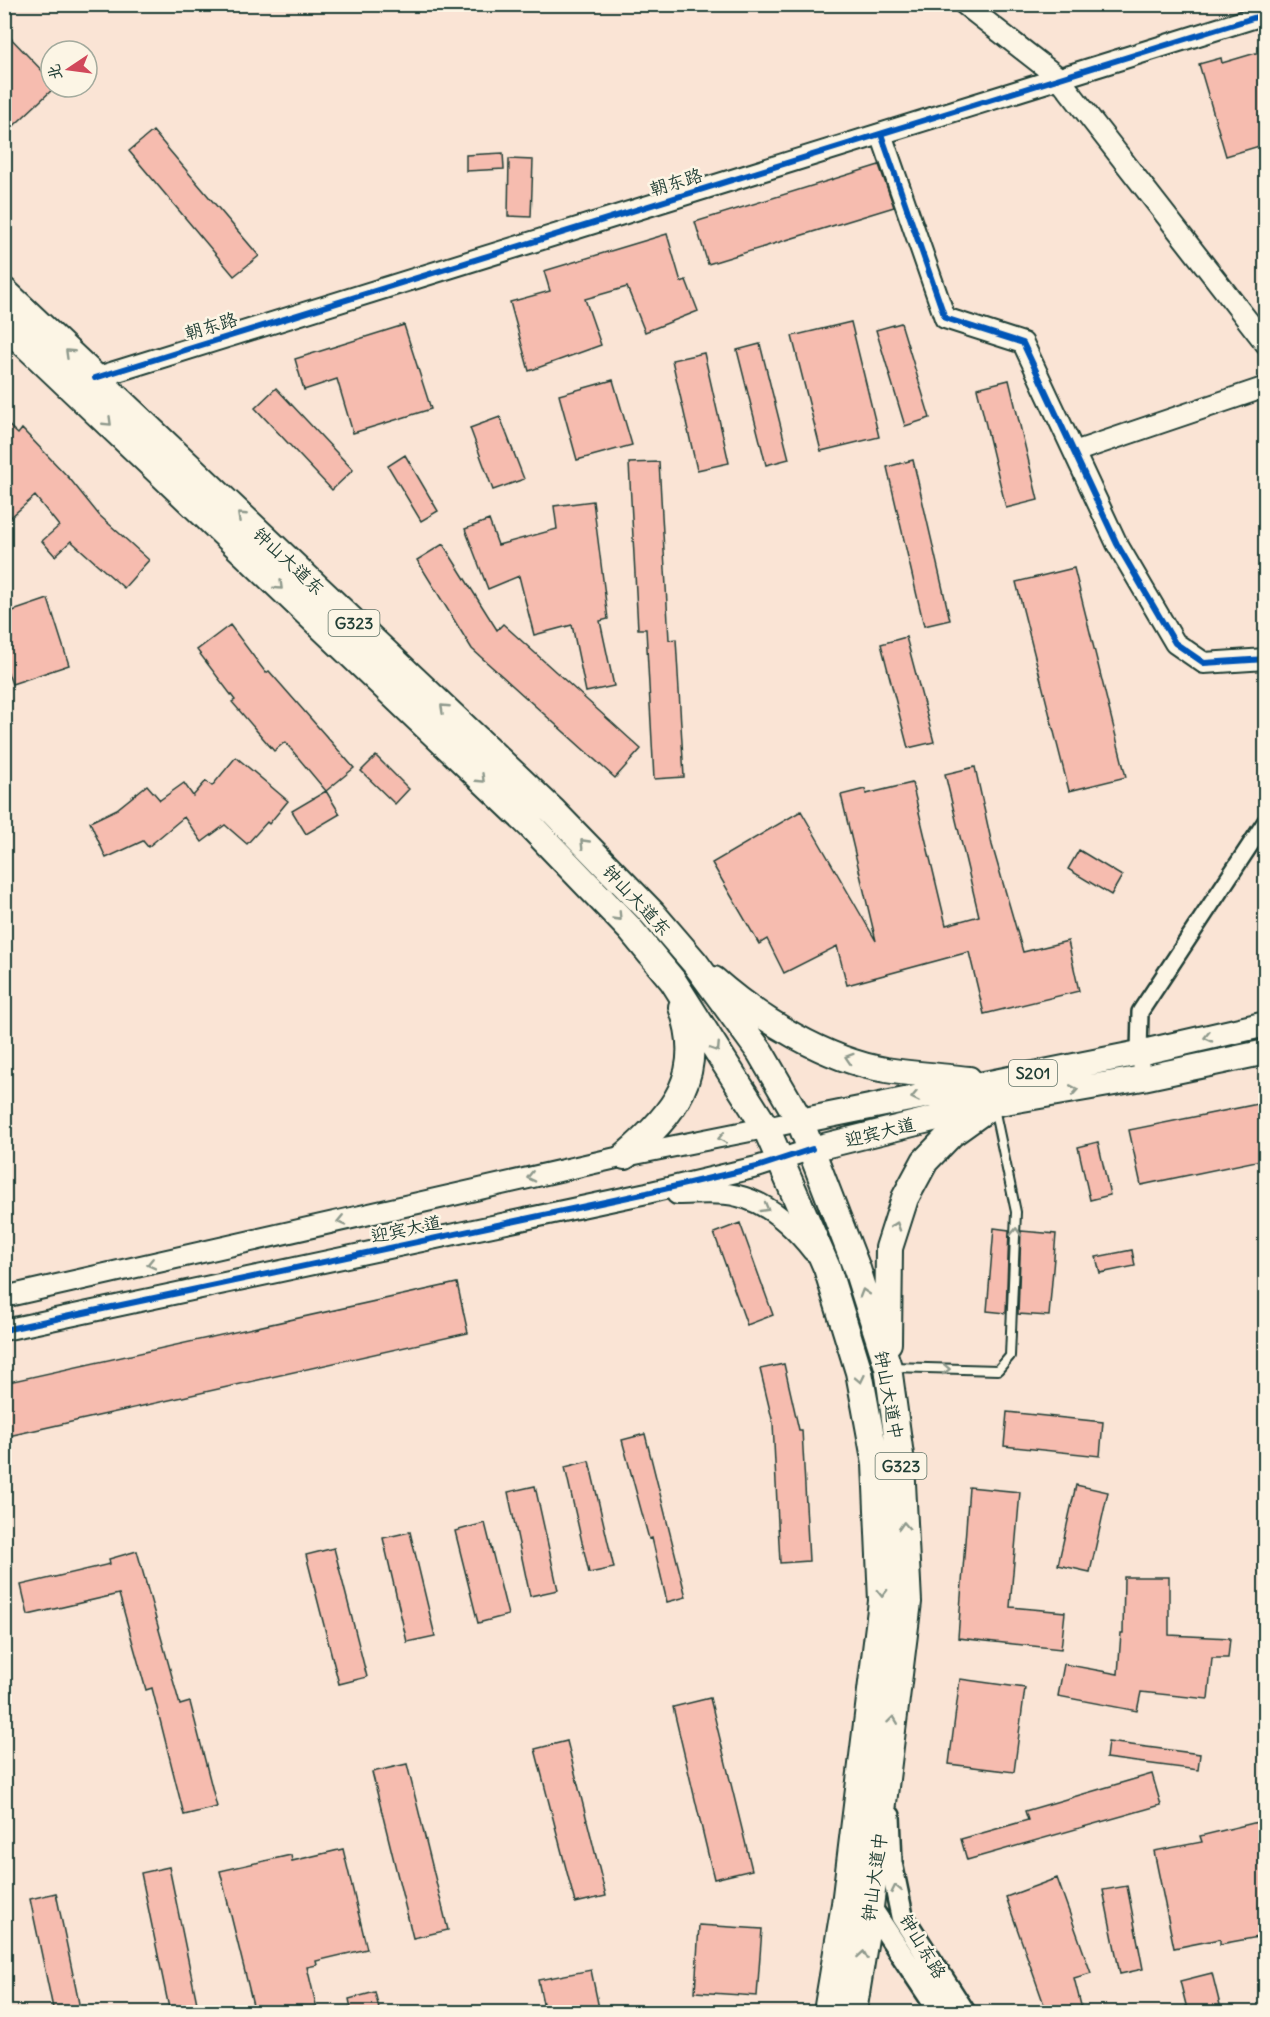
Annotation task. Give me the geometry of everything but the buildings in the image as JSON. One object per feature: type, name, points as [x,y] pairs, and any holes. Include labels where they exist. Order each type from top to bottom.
[{"type":"highway","name":"钟山大道东","points":[[4,291],[554,812],[652,913],[695,963]]},
{"type":"highway","name":"钟山大道东","points":[[4,324],[531,826],[630,929],[673,981]]},
{"type":"highway","name":"钟山大道中","points":[[695,963],[760,1052],[800,1121],[857,1269],[888,1367],[901,1463],[908,1602],[870,1907],[853,2013]]},
{"type":"highway","name":"钟山大道中","points":[[673,981],[766,1128],[779,1160],[797,1194],[827,1268],[859,1372],[876,1464],[882,1601],[845,1904],[827,2013]]},
{"type":"highway","points":[[625,1156],[654,1131],[676,1103],[686,1083],[692,1052],[688,1023],[673,981]]},
{"type":"highway","points":[[888,1367],[889,1248],[905,1198],[925,1161],[991,1092]]},
{"type":"main road","points":[[695,963],[745,1006],[815,1047],[884,1070],[991,1092]]},
{"type":"main road","name":"迎宾大道","points":[[812,1149],[991,1092],[1139,1053],[1266,1024]]},
{"type":"main road","name":"迎宾大道","points":[[800,1121],[991,1092],[1143,1078],[1266,1052]]},
{"type":"main road","name":"钟山东路","points":[[888,1768],[891,1863],[902,1916],[964,2013]]},
{"type":"main road","name":"钟山东路","points":[[861,1773],[870,1907],[940,2013]]},
{"type":"street","points":[[964,4],[1059,78],[1266,344]]},
{"type":"street","name":"朝东路","points":[[94,378],[1266,14]]},
{"type":"street","points":[[881,134],[945,318],[1023,343],[1117,544],[1175,643],[1204,663],[1266,659]]},
{"type":"street","points":[[1074,452],[1266,387]]},
{"type":"street","points":[[1143,1078],[1139,1053],[1140,1012],[1266,821]]},
{"type":"street","name":"迎宾大道","points":[[4,1297],[625,1156],[800,1121]]},
{"type":"street","name":"迎宾大道","points":[[4,1329],[647,1193],[779,1160],[812,1149]]},
{"type":"street","points":[[647,1193],[736,1195],[748,1199],[769,1209],[797,1230],[827,1268]]},
{"type":"lane","points":[[888,1367],[998,1370],[1010,1356],[1017,1212],[991,1092]]},
{"type":"cycle path","points":[[95,378],[1266,14]]},
{"type":"cycle path","points":[[881,134],[945,318],[1023,343],[1117,544],[1175,643],[1204,663],[1266,659]]},
{"type":"cycle path","points":[[4,1330],[647,1193],[757,1167],[812,1149]]}]
